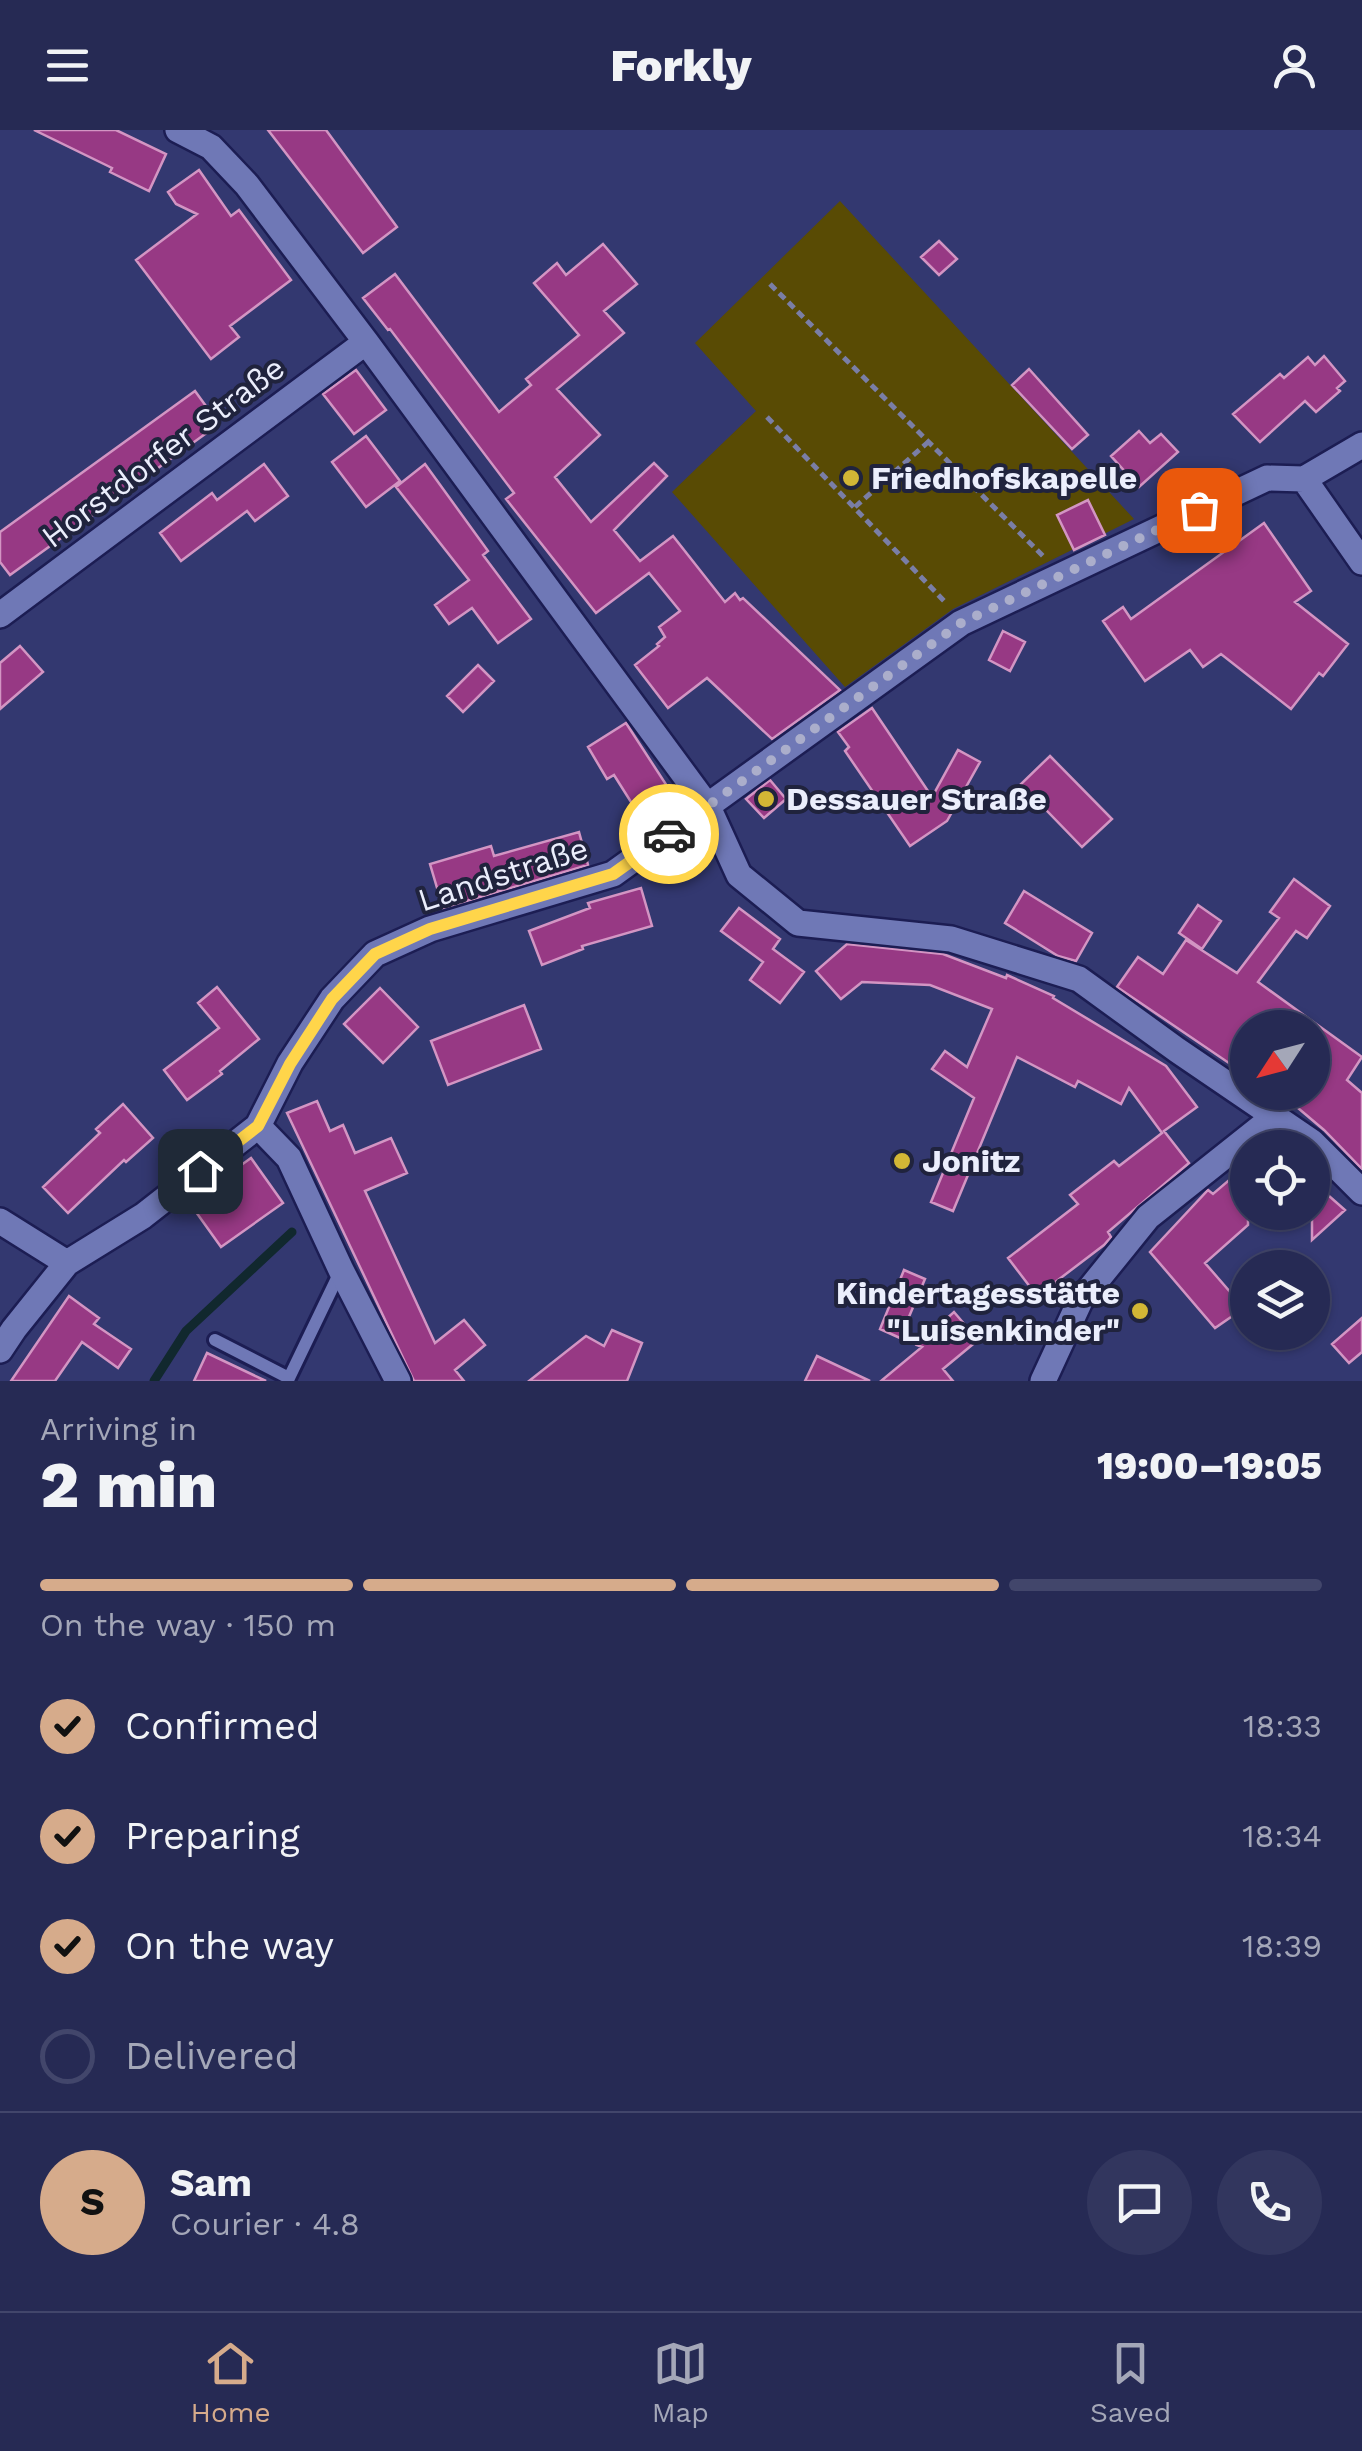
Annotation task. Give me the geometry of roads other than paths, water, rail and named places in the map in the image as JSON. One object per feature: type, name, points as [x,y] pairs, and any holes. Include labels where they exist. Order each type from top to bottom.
[{"type":"street","points":[[178,130],[206,138],[247,185],[366,342],[708,806],[739,875],[798,923],[951,939],[1079,979],[1312,1142],[1362,1192]]},
{"type":"street","name":"Horstdorfer Straße","points":[[0,615],[366,342]]},
{"type":"street","points":[[1362,445],[1304,479],[1362,562]]},
{"type":"street","name":"Landstraße","points":[[0,1350],[67,1262],[142,1216],[258,1126],[290,1064],[332,999],[375,954],[430,929],[613,874],[961,623],[1267,478],[1304,479]]},
{"type":"street","points":[[1043,1381],[1080,1302],[1148,1217],[1275,1116]]},
{"type":"street","points":[[258,1126],[289,1158],[398,1381]]},
{"type":"street","points":[[0,1221],[67,1262]]},
{"type":"lane","points":[[215,1340],[289,1378],[342,1270]]},
{"type":"waterway","points":[[154,1381],[186,1331],[292,1232]]},
{"type":"place","name":"Friedhofskapelle","points":[[851,478]]},
{"type":"place","name":"Dessauer Straße","points":[[766,799]]},
{"type":"place","name":"Jonitz","points":[[902,1161]]},
{"type":"place","name":"Kindertagesstätte \"Luisenkinder\"","points":[[1140,1311]]}]
